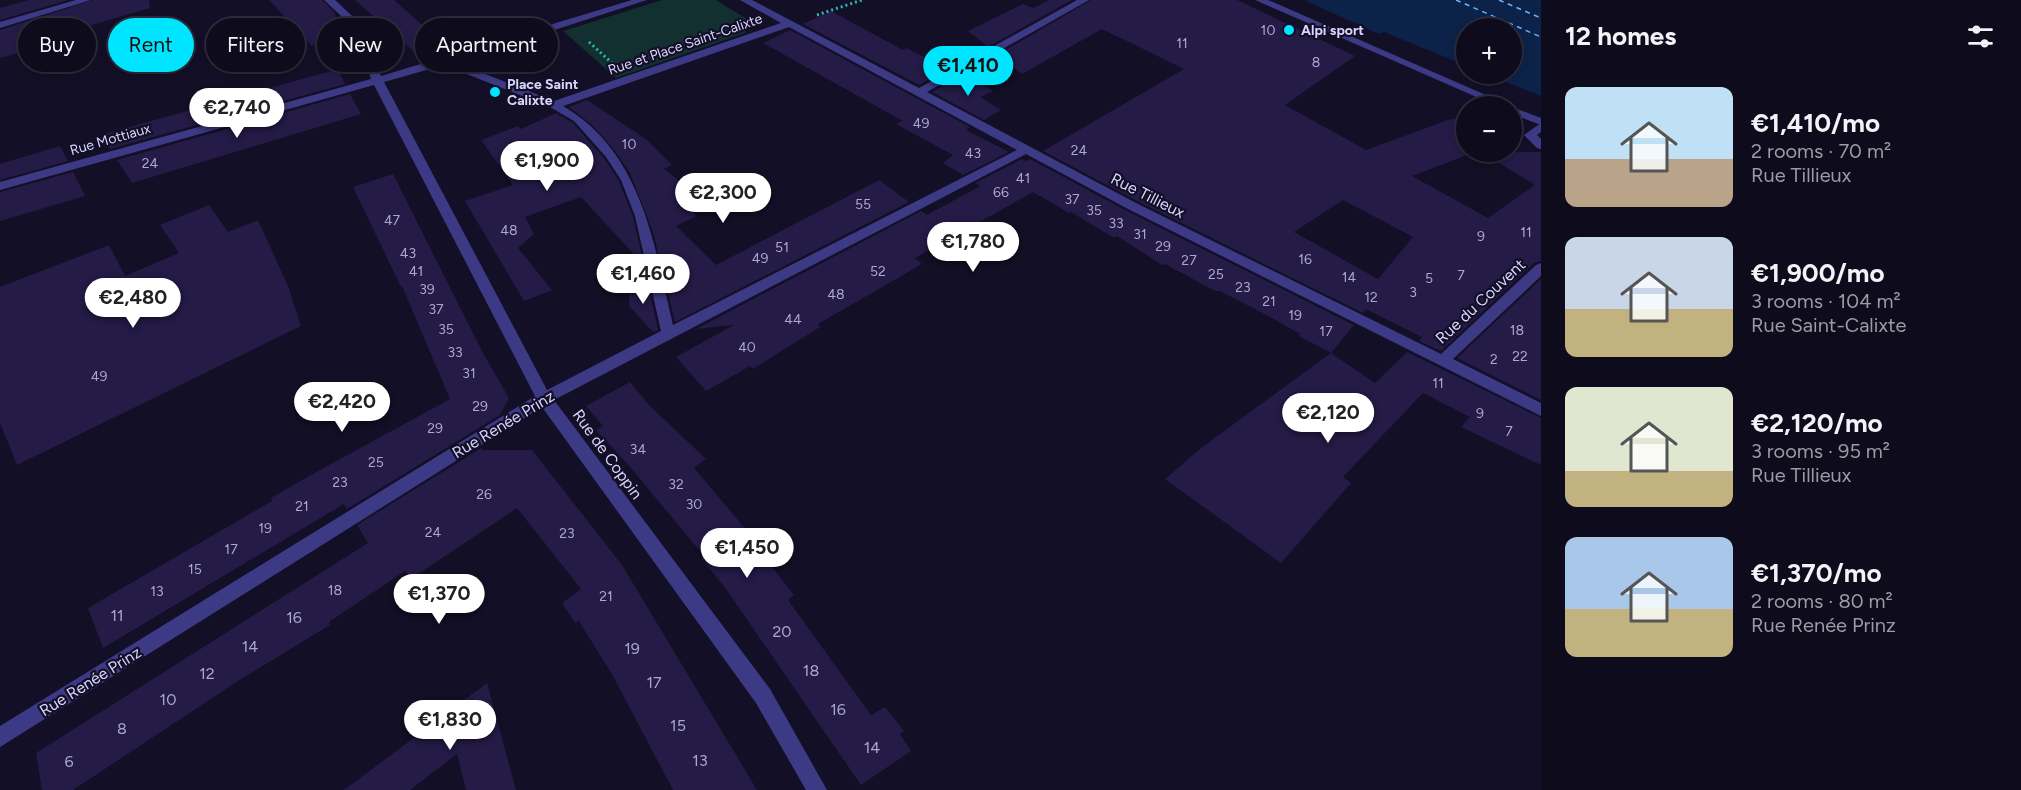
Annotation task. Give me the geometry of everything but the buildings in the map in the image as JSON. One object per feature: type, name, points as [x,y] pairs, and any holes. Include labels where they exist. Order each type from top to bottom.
[{"type":"street","points":[[0,25],[86,0]]},
{"type":"street","name":"Rue de Coppin","points":[[329,0],[360,27],[377,80],[544,398],[763,696],[816,790]]},
{"type":"street","name":"Rue Mottiaux","points":[[558,26],[642,0]]},
{"type":"street","name":"Rue Tillieux","points":[[745,0],[1132,206],[1541,410]]},
{"type":"street","points":[[918,93],[1084,0]]},
{"type":"street","points":[[1260,0],[1482,96]]},
{"type":"street","name":"Rue et Place Saint-Calixte","points":[[554,105],[791,23]]},
{"type":"street","name":"Rue Mottiaux","points":[[0,186],[415,70]]},
{"type":"street","points":[[470,72],[554,105],[578,119],[611,155],[627,180],[641,216],[668,332]]},
{"type":"street","points":[[1522,115],[1541,124],[1530,135],[1541,146]]},
{"type":"street","name":"Rue Renée Prinz","points":[[0,737],[544,398],[668,332],[1027,149]]},
{"type":"street","name":"Rue du Couvent","points":[[1443,360],[1541,268]]},
{"type":"path","points":[[791,23],[862,0]]},
{"type":"green space","name":"Place Saint Calixte","points":[[662,0],[716,0],[750,21],[745,33],[616,78],[563,31]]},
{"type":"water","points":[[1304,0],[1541,0],[1541,96],[1510,84],[1522,84],[1522,18],[1456,18],[1456,61],[1384,32],[1379,34]]},
{"type":"ferry route","points":[[1456,0],[1541,37]]},
{"type":"ferry route","points":[[1499,0],[1541,18]]},
{"type":"place","name":"Alpi sport","points":[[1289,30]]},
{"type":"place","name":"Place Saint Calixte","points":[[495,92]]}]
